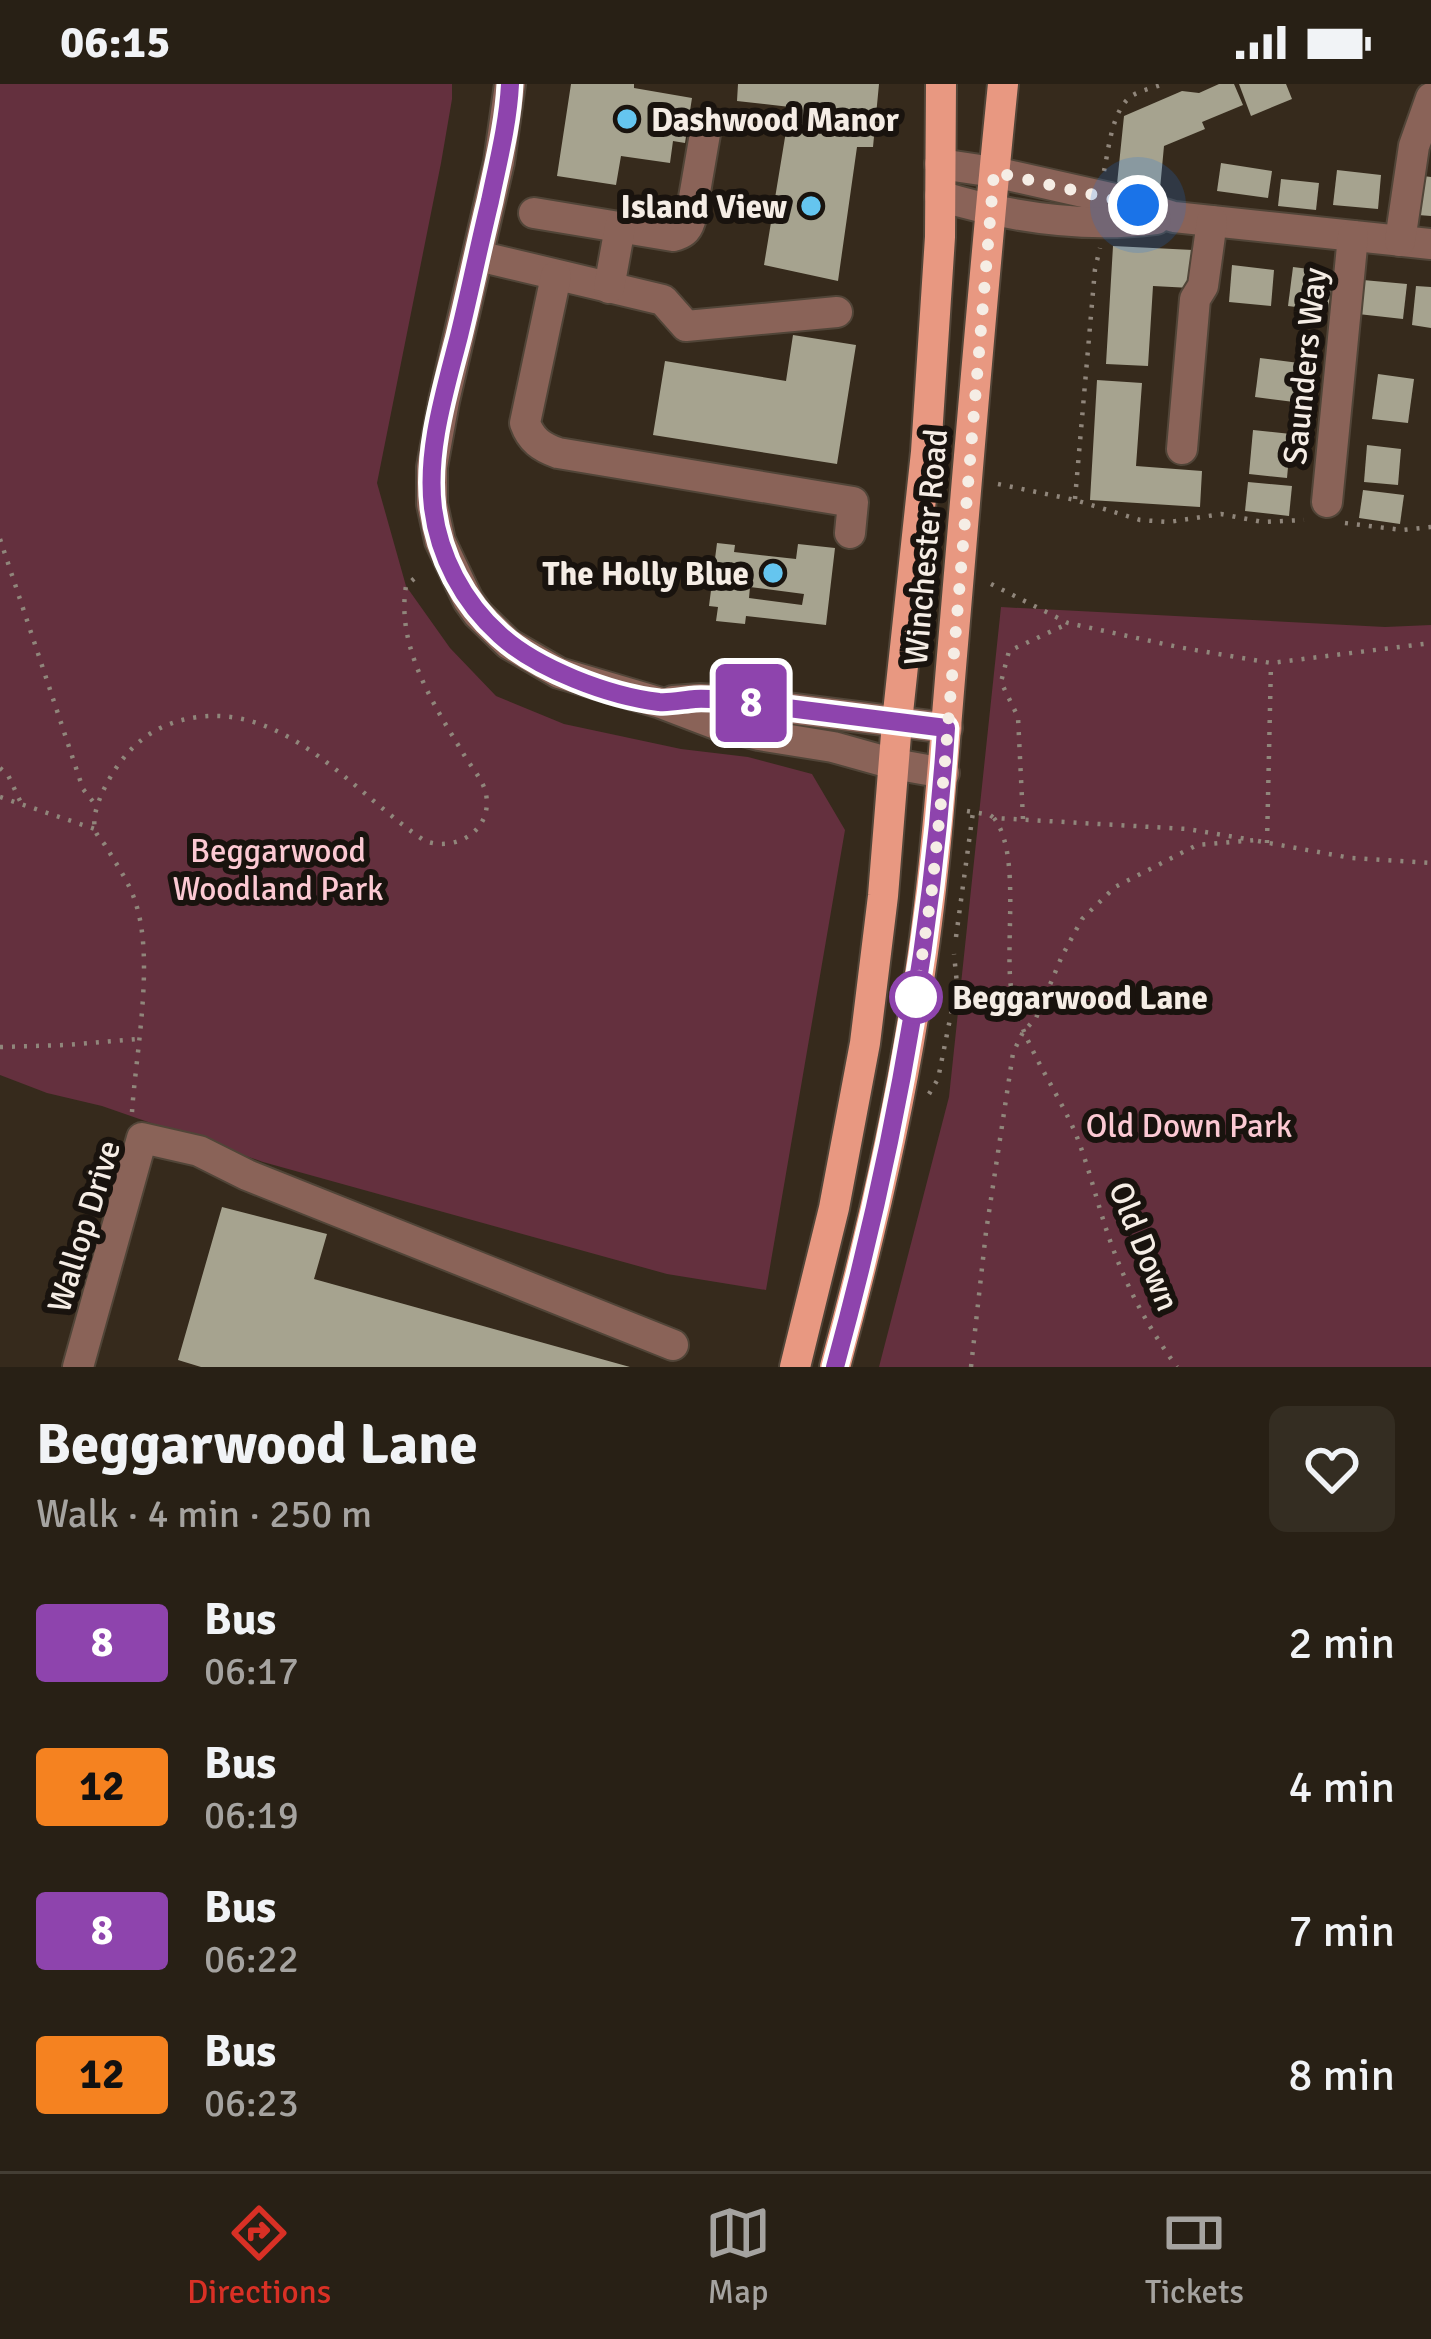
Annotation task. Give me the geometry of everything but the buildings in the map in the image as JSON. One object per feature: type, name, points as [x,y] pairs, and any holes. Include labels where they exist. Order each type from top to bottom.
[{"type":"main road","name":"Winchester Road","points":[[795,1367],[834,1208],[865,1043],[884,896],[926,452],[941,84]]},
{"type":"main road","name":"Winchester Road","points":[[835,1367],[906,1055],[932,889],[1003,84]]},
{"type":"street","points":[[510,84],[506,129],[432,467],[435,524],[448,562],[478,614],[525,655],[580,681],[759,735],[944,773]]},
{"type":"street","points":[[1416,242],[1417,134],[1431,98]]},
{"type":"street","points":[[534,213],[673,236],[685,231],[706,128]]},
{"type":"street","name":"Saunders Way","points":[[940,164],[994,172],[1174,217]]},
{"type":"street","name":"Saunders Way","points":[[940,196],[990,211],[1110,222],[1174,217],[1416,242]]},
{"type":"street","points":[[1182,449],[1195,299],[1203,286],[1212,221]]},
{"type":"street","points":[[609,288],[620,227]]},
{"type":"street","name":"Saunders Way","points":[[1326,515],[1353,236]]},
{"type":"street","points":[[478,256],[664,300],[686,326],[837,312]]},
{"type":"street","points":[[556,276],[524,423],[535,441],[558,453],[853,502],[850,533]]},
{"type":"street","points":[[661,703],[732,701],[946,728]]},
{"type":"street","name":"Wallop Drive","points":[[78,1367],[142,1138],[199,1151],[247,1175],[673,1345]]},
{"type":"path","points":[[1099,196],[1123,104],[1162,84]]},
{"type":"path","points":[[1075,500],[1095,269],[1105,230]]},
{"type":"path","points":[[998,484],[1140,520],[1169,522],[1221,514],[1263,522],[1326,515],[1402,530],[1431,527]]},
{"type":"path","points":[[0,539],[83,789],[98,808]]},
{"type":"path","points":[[132,1112],[143,939],[135,900],[95,829],[111,777],[151,731],[188,718],[240,717],[282,731],[424,841],[447,846],[469,838],[484,818],[486,794],[425,689],[414,657],[402,608],[406,586],[417,576]]},
{"type":"path","points":[[991,584],[1069,623],[1270,663],[1431,643]]},
{"type":"path","points":[[1023,818],[1018,717],[1001,682],[1010,651],[1069,623]]},
{"type":"path","points":[[1267,843],[1270,663]]},
{"type":"path","points":[[0,768],[21,803]]},
{"type":"path","points":[[0,797],[95,829]]},
{"type":"path","points":[[938,1078],[957,984],[953,962],[973,812],[994,818],[1187,829],[1351,858],[1431,863]]},
{"type":"path","name":"Old Down","points":[[994,818],[1003,837],[1008,870],[1011,992],[1022,1032],[1086,1159],[1112,1245],[1138,1308],[1178,1367]]},
{"type":"path","points":[[971,1367],[1013,1053],[1022,1032],[1036,1018],[1062,956],[1082,920],[1115,887],[1197,845],[1256,840]]},
{"type":"path","points":[[0,1047],[139,1039]]},
{"type":"green space","name":"Beggarwood Woodland Park","points":[[0,84],[452,84],[441,163],[377,483],[406,586],[450,648],[496,696],[564,724],[681,749],[748,757],[812,774],[845,830],[766,1290],[667,1274],[263,1162],[0,1075]]},
{"type":"green space","name":"Old Down Park","points":[[1001,607],[1385,627],[1431,625],[1431,1367],[879,1367],[949,1097]]},
{"type":"bus line","name":"8","points":[[510,84],[506,129],[433,453],[432,504],[440,541],[468,600],[509,644],[541,664],[630,695],[661,703],[732,701],[946,728],[932,889],[912,1021],[835,1367]]},
{"type":"place","name":"Dashwood Manor","points":[[627,119]]},
{"type":"place","name":"Island View","points":[[811,206]]},
{"type":"place","name":"The Holly Blue","points":[[773,573]]},
{"type":"place","name":"Beggarwood Lane","points":[[916,997]]},
{"type":"route","points":[[916,997],[944,773],[994,172],[1138,205]]}]
